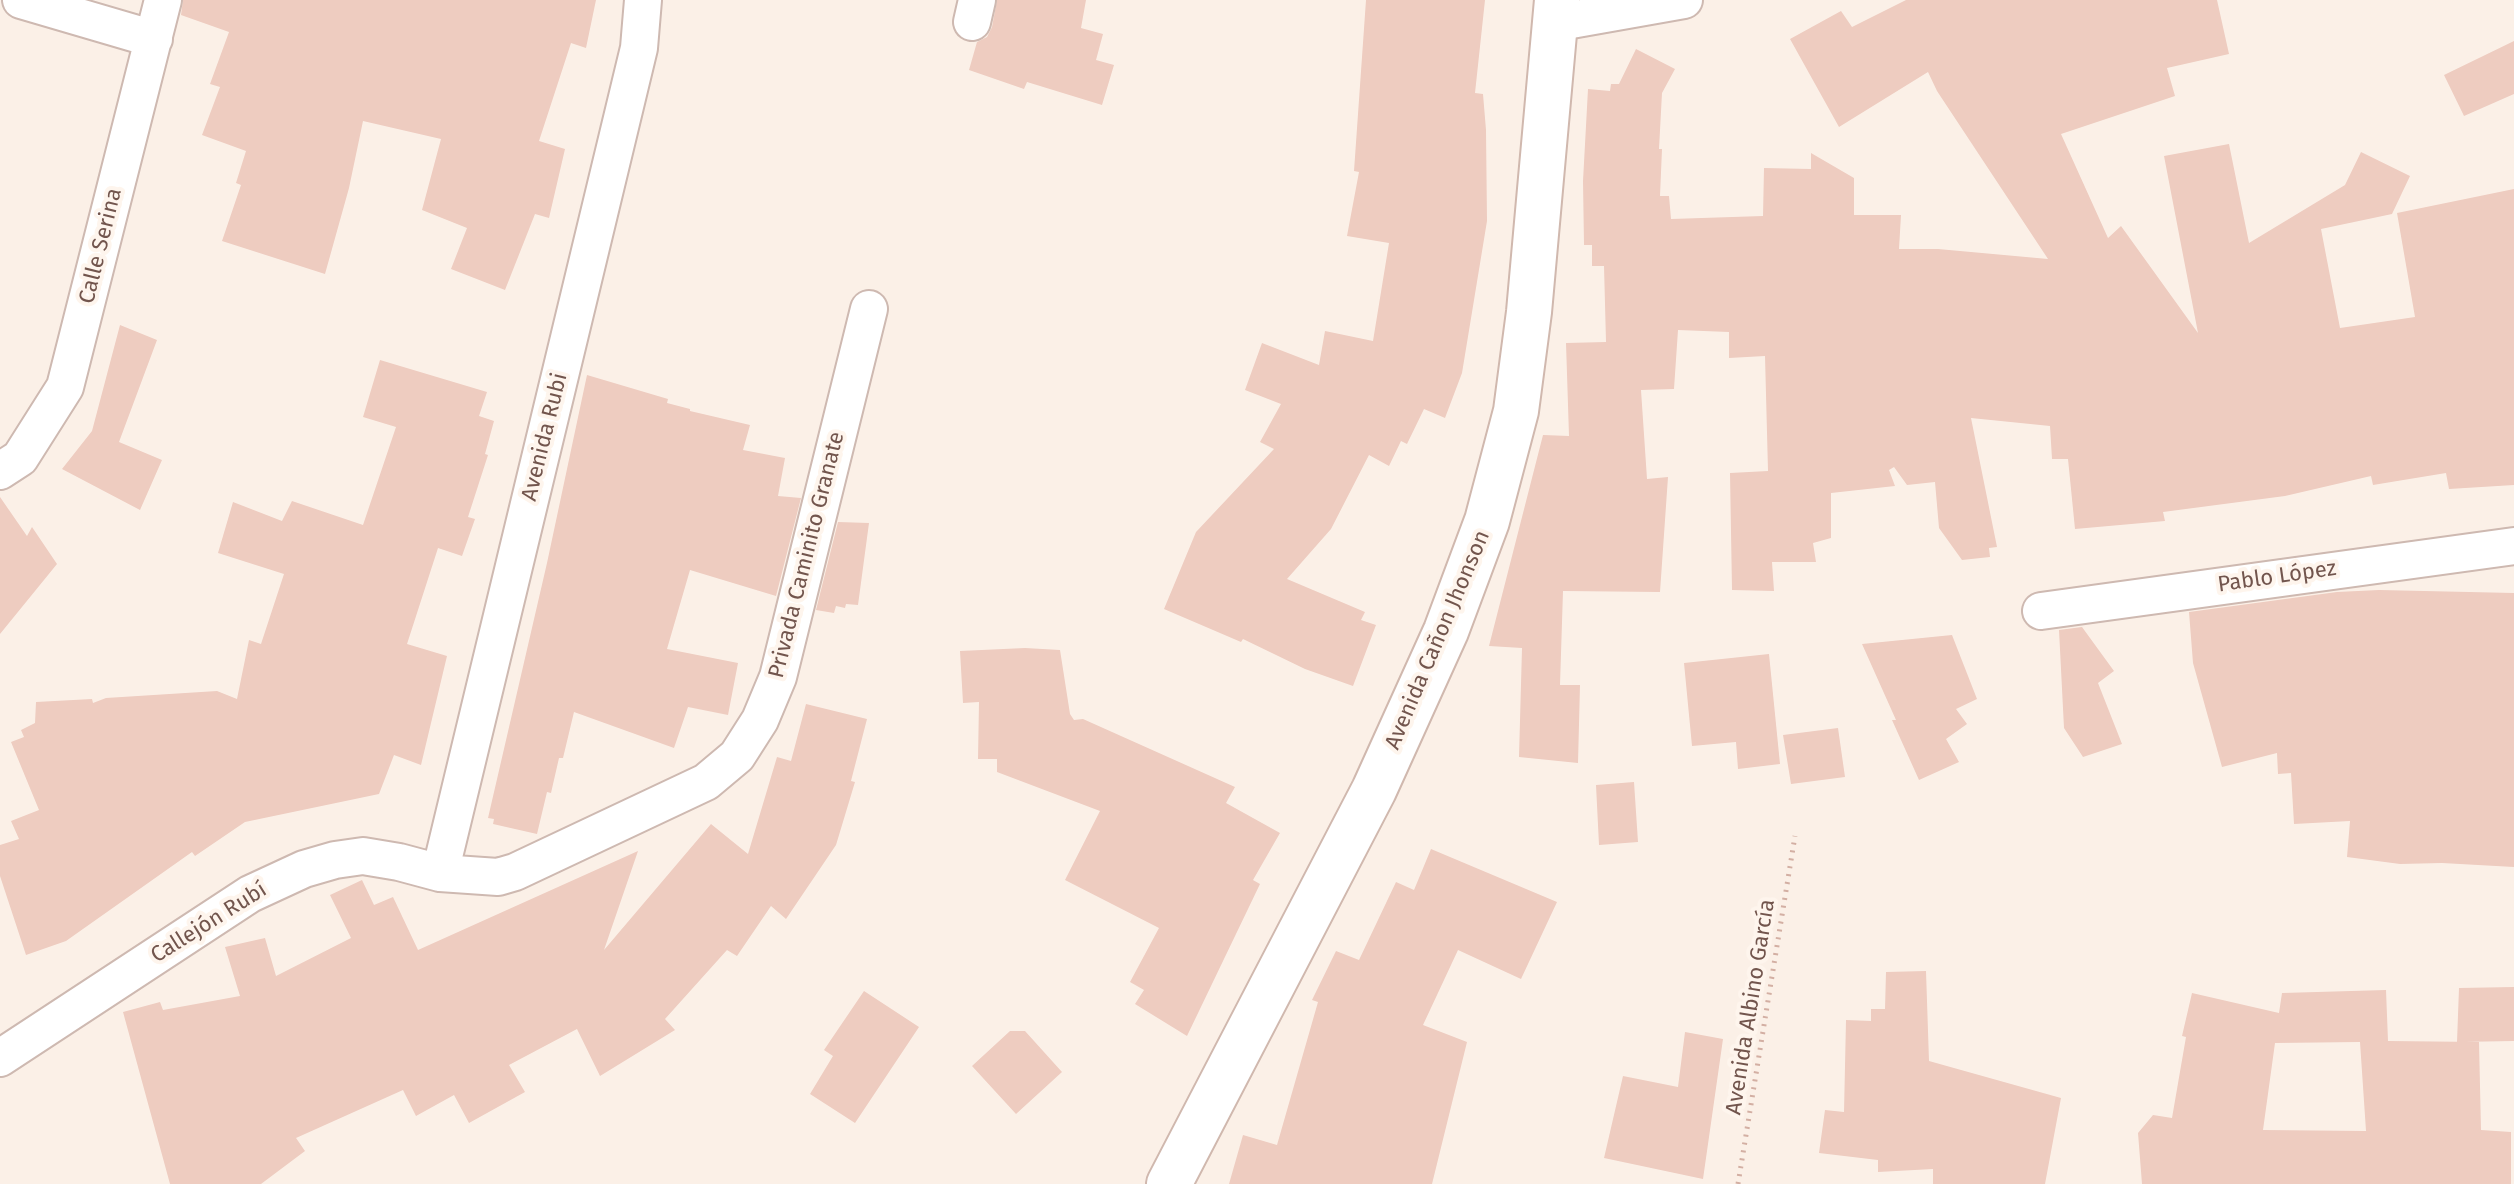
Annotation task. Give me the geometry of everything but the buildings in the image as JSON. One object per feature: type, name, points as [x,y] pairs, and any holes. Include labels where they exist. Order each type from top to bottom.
[{"type":"main road","name":"Avenida Cañon Jhonson","points":[[1169,1184],[1374,790],[1446,631],[1487,521],[1516,411],[1529,312],[1556,12]]},
{"type":"street","points":[[21,0],[154,39]]},
{"type":"street","name":"Calle Serina","points":[[0,471],[20,458],[65,387],[163,0]]},
{"type":"street","name":"Avenida Rubi","points":[[440,873],[639,48],[643,0]]},
{"type":"street","points":[[1556,12],[1684,0]]},
{"type":"street","name":"Privada Caminito Granate","points":[[440,873],[498,877],[515,872],[706,782],[737,756],[760,720],[778,677],[869,309]]},
{"type":"street","name":"Pablo López","points":[[2041,611],[2514,546]]},
{"type":"street","name":"Callejón Rubí","points":[[0,1058],[250,894],[304,869],[363,856],[440,873]]},
{"type":"path","name":"Avenida Albino García","points":[[1738,1184],[1795,836]]}]
